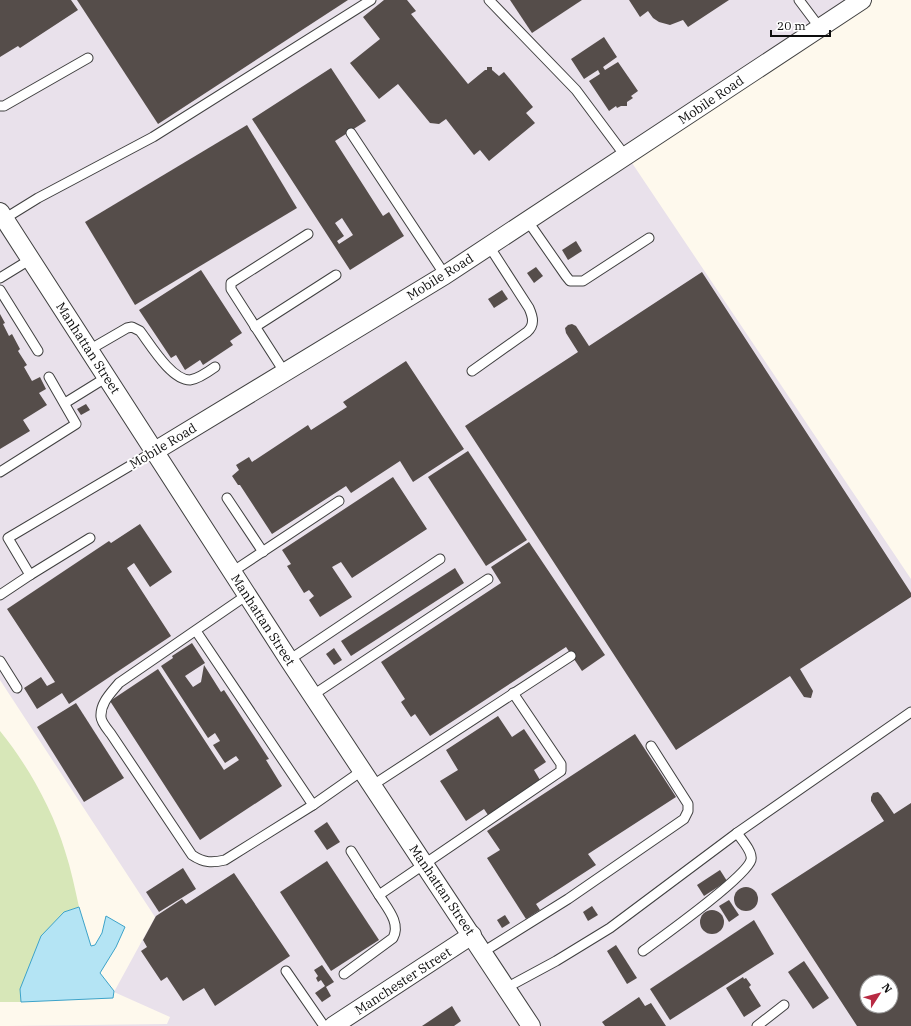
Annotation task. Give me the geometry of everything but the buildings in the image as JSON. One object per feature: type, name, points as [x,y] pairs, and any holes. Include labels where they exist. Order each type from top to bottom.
[{"type":"street","name":"Mobile Road","points":[[155,452],[445,275],[862,0]]},
{"type":"street","name":"Manhattan Street","points":[[2,215],[289,660],[531,1026]]},
{"type":"street","name":"Manchester Street","points":[[333,1026],[472,935]]},
{"type":"lane","points":[[2,215],[38,198],[153,137],[371,0]]},
{"type":"lane","points":[[489,0],[576,90],[626,157]]},
{"type":"lane","points":[[799,0],[820,28]]},
{"type":"lane","points":[[0,106],[4,106],[88,58]]},
{"type":"lane","points":[[351,133],[445,275]]},
{"type":"lane","points":[[527,220],[566,276],[570,281],[576,282],[583,281],[648,238]]},
{"type":"lane","points":[[284,373],[231,289],[231,283],[308,234]]},
{"type":"lane","points":[[472,371],[527,332],[532,325],[533,319],[529,308],[488,246]]},
{"type":"lane","points":[[0,278],[31,259]]},
{"type":"lane","points":[[255,327],[336,275]]},
{"type":"lane","points":[[0,290],[38,351]]},
{"type":"lane","points":[[90,350],[127,328],[132,327],[140,331],[173,373],[182,378],[194,379],[215,367]]},
{"type":"lane","points":[[0,472],[75,426],[76,420],[49,377]]},
{"type":"lane","points":[[65,403],[107,377]]},
{"type":"lane","name":"Mobile Road","points":[[30,575],[8,538],[155,452]]},
{"type":"lane","points":[[227,498],[263,552]]},
{"type":"lane","points":[[232,572],[338,501]]},
{"type":"lane","points":[[0,595],[90,538]]},
{"type":"lane","points":[[289,660],[440,559]]},
{"type":"lane","points":[[313,695],[488,579]]},
{"type":"lane","points":[[247,595],[119,683],[102,706],[101,718],[111,734],[192,855],[201,861],[213,863],[225,860],[313,805],[363,770]]},
{"type":"lane","points":[[196,630],[313,805]]},
{"type":"lane","points":[[373,785],[571,656]]},
{"type":"lane","points":[[0,661],[17,688]]},
{"type":"lane","points":[[379,895],[522,800],[561,772],[561,764],[514,693]]},
{"type":"lane","points":[[506,988],[556,961],[610,928],[737,833],[911,712]]},
{"type":"lane","points":[[483,952],[568,899],[684,819],[688,811],[688,804],[651,746]]},
{"type":"lane","points":[[643,951],[708,902],[747,867],[752,859],[751,854],[737,833]]},
{"type":"lane","points":[[344,974],[393,938],[396,933],[392,916],[351,851]]},
{"type":"lane","points":[[286,971],[324,1026]]},
{"type":"lane","points":[[757,1026],[784,1005]]},
{"type":"shaded area","points":[[0,0],[872,0],[628,157],[911,579],[911,1026],[8,1026],[167,1024],[170,1017],[114,992],[155,917],[0,680]]},
{"type":"green space","points":[[0,731],[20,758],[38,788],[54,820],[67,858],[79,907],[64,912],[20,989],[21,1002],[0,1002]]},
{"type":"water","points":[[79,907],[91,946],[95,945],[102,933],[106,916],[125,927],[116,947],[100,973],[114,991],[113,998],[21,1002],[20,989],[41,936],[64,912]]}]
